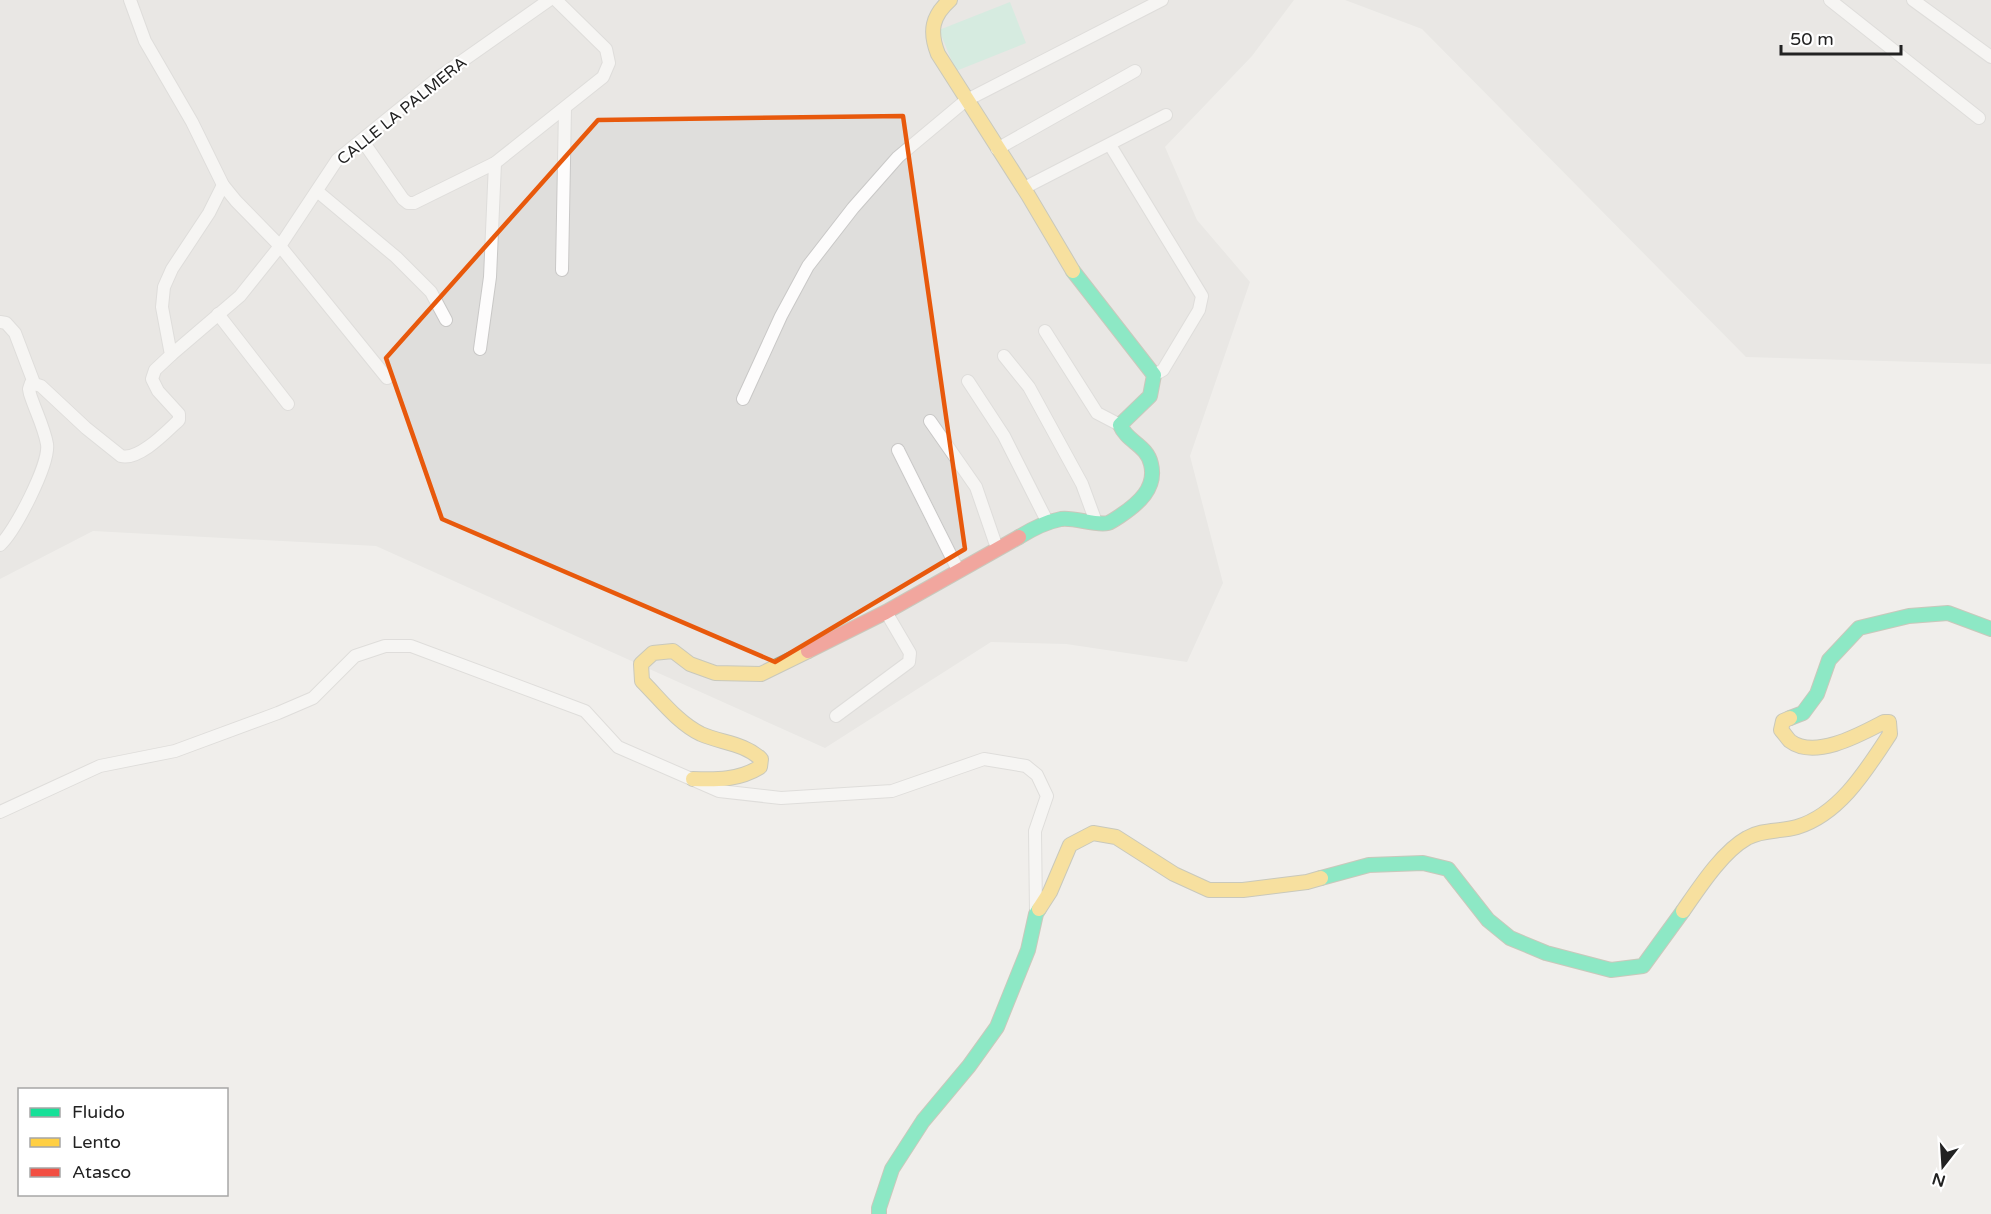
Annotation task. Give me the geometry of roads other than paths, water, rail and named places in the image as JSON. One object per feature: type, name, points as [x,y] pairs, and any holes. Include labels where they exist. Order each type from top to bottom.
[{"type":"street","points":[[130,0],[145,41],[192,122],[223,185],[280,246],[387,378]]},
{"type":"street","name":"CALLE LA PALMERA","points":[[34,383],[42,386],[86,428],[121,456],[131,457],[159,439],[179,420],[179,414],[158,391],[152,379],[155,370],[240,296],[280,246],[337,160],[438,78],[549,0]]},
{"type":"street","points":[[362,140],[408,203],[414,203],[495,163],[603,77],[609,63],[606,49],[556,0]]},
{"type":"street","points":[[950,0],[938,9],[931,25],[932,43],[965,101],[1024,188],[1078,279],[1154,375]]},
{"type":"street","points":[[743,399],[781,316],[808,266],[853,208],[898,157],[965,101],[1162,0]]},
{"type":"street","points":[[1830,0],[1979,118]]},
{"type":"street","points":[[1913,0],[1991,57]]},
{"type":"street","points":[[998,149],[1135,71]]},
{"type":"street","points":[[562,270],[565,108]]},
{"type":"street","points":[[1024,188],[1166,115]]},
{"type":"street","points":[[1110,145],[1202,296],[1199,310],[1162,370],[1154,375],[1150,396],[1120,425]]},
{"type":"street","points":[[480,349],[490,278],[495,163]]},
{"type":"street","points":[[171,355],[162,307],[164,287],[172,269],[209,213],[223,185]]},
{"type":"street","points":[[317,191],[396,257],[431,292],[446,320]]},
{"type":"street","points":[[218,314],[288,404]]},
{"type":"street","points":[[0,322],[6,322],[15,333],[34,383],[30,384],[28,389],[45,435],[47,454],[45,464],[8,538],[0,545]]},
{"type":"street","points":[[693,779],[724,781],[750,775],[760,767],[761,759],[754,751],[712,739],[692,729],[642,681],[641,664],[653,653],[673,651],[690,664],[715,673],[761,674],[886,612],[1040,525],[1063,519],[1108,523],[1143,498],[1154,466],[1144,450],[1123,436],[1120,425],[1097,412],[1046,331]]},
{"type":"street","points":[[1004,356],[1029,387],[1082,484],[1096,522]]},
{"type":"street","points":[[968,381],[1004,436],[1048,523]]},
{"type":"street","points":[[930,421],[976,487],[998,548]]},
{"type":"street","points":[[898,450],[958,570]]},
{"type":"street","points":[[836,716],[909,662],[910,653],[886,612]]},
{"type":"street","points":[[1036,914],[1050,892],[1070,845],[1093,833],[1116,837],[1174,874],[1209,890],[1243,890],[1307,882],[1370,866],[1423,863],[1448,869],[1488,920],[1510,938],[1546,953],[1611,970],[1643,966],[1664,941],[1689,904],[1742,841],[1765,832],[1799,827],[1822,815],[1860,779],[1890,734],[1889,722],[1884,722],[1835,745],[1806,748],[1791,741],[1781,730],[1783,721],[1803,713],[1818,694],[1829,660],[1859,628],[1909,615],[1948,613],[1991,629]]},
{"type":"street","points":[[0,812],[100,766],[175,751],[305,702],[313,698],[355,656],[385,646],[411,646],[430,652],[585,711],[618,747],[719,790],[781,798],[892,790],[984,759],[1026,766],[1037,776],[1047,796],[1035,831],[1036,914],[1028,950],[997,1027],[969,1066],[923,1121],[892,1169],[879,1214]]}]
